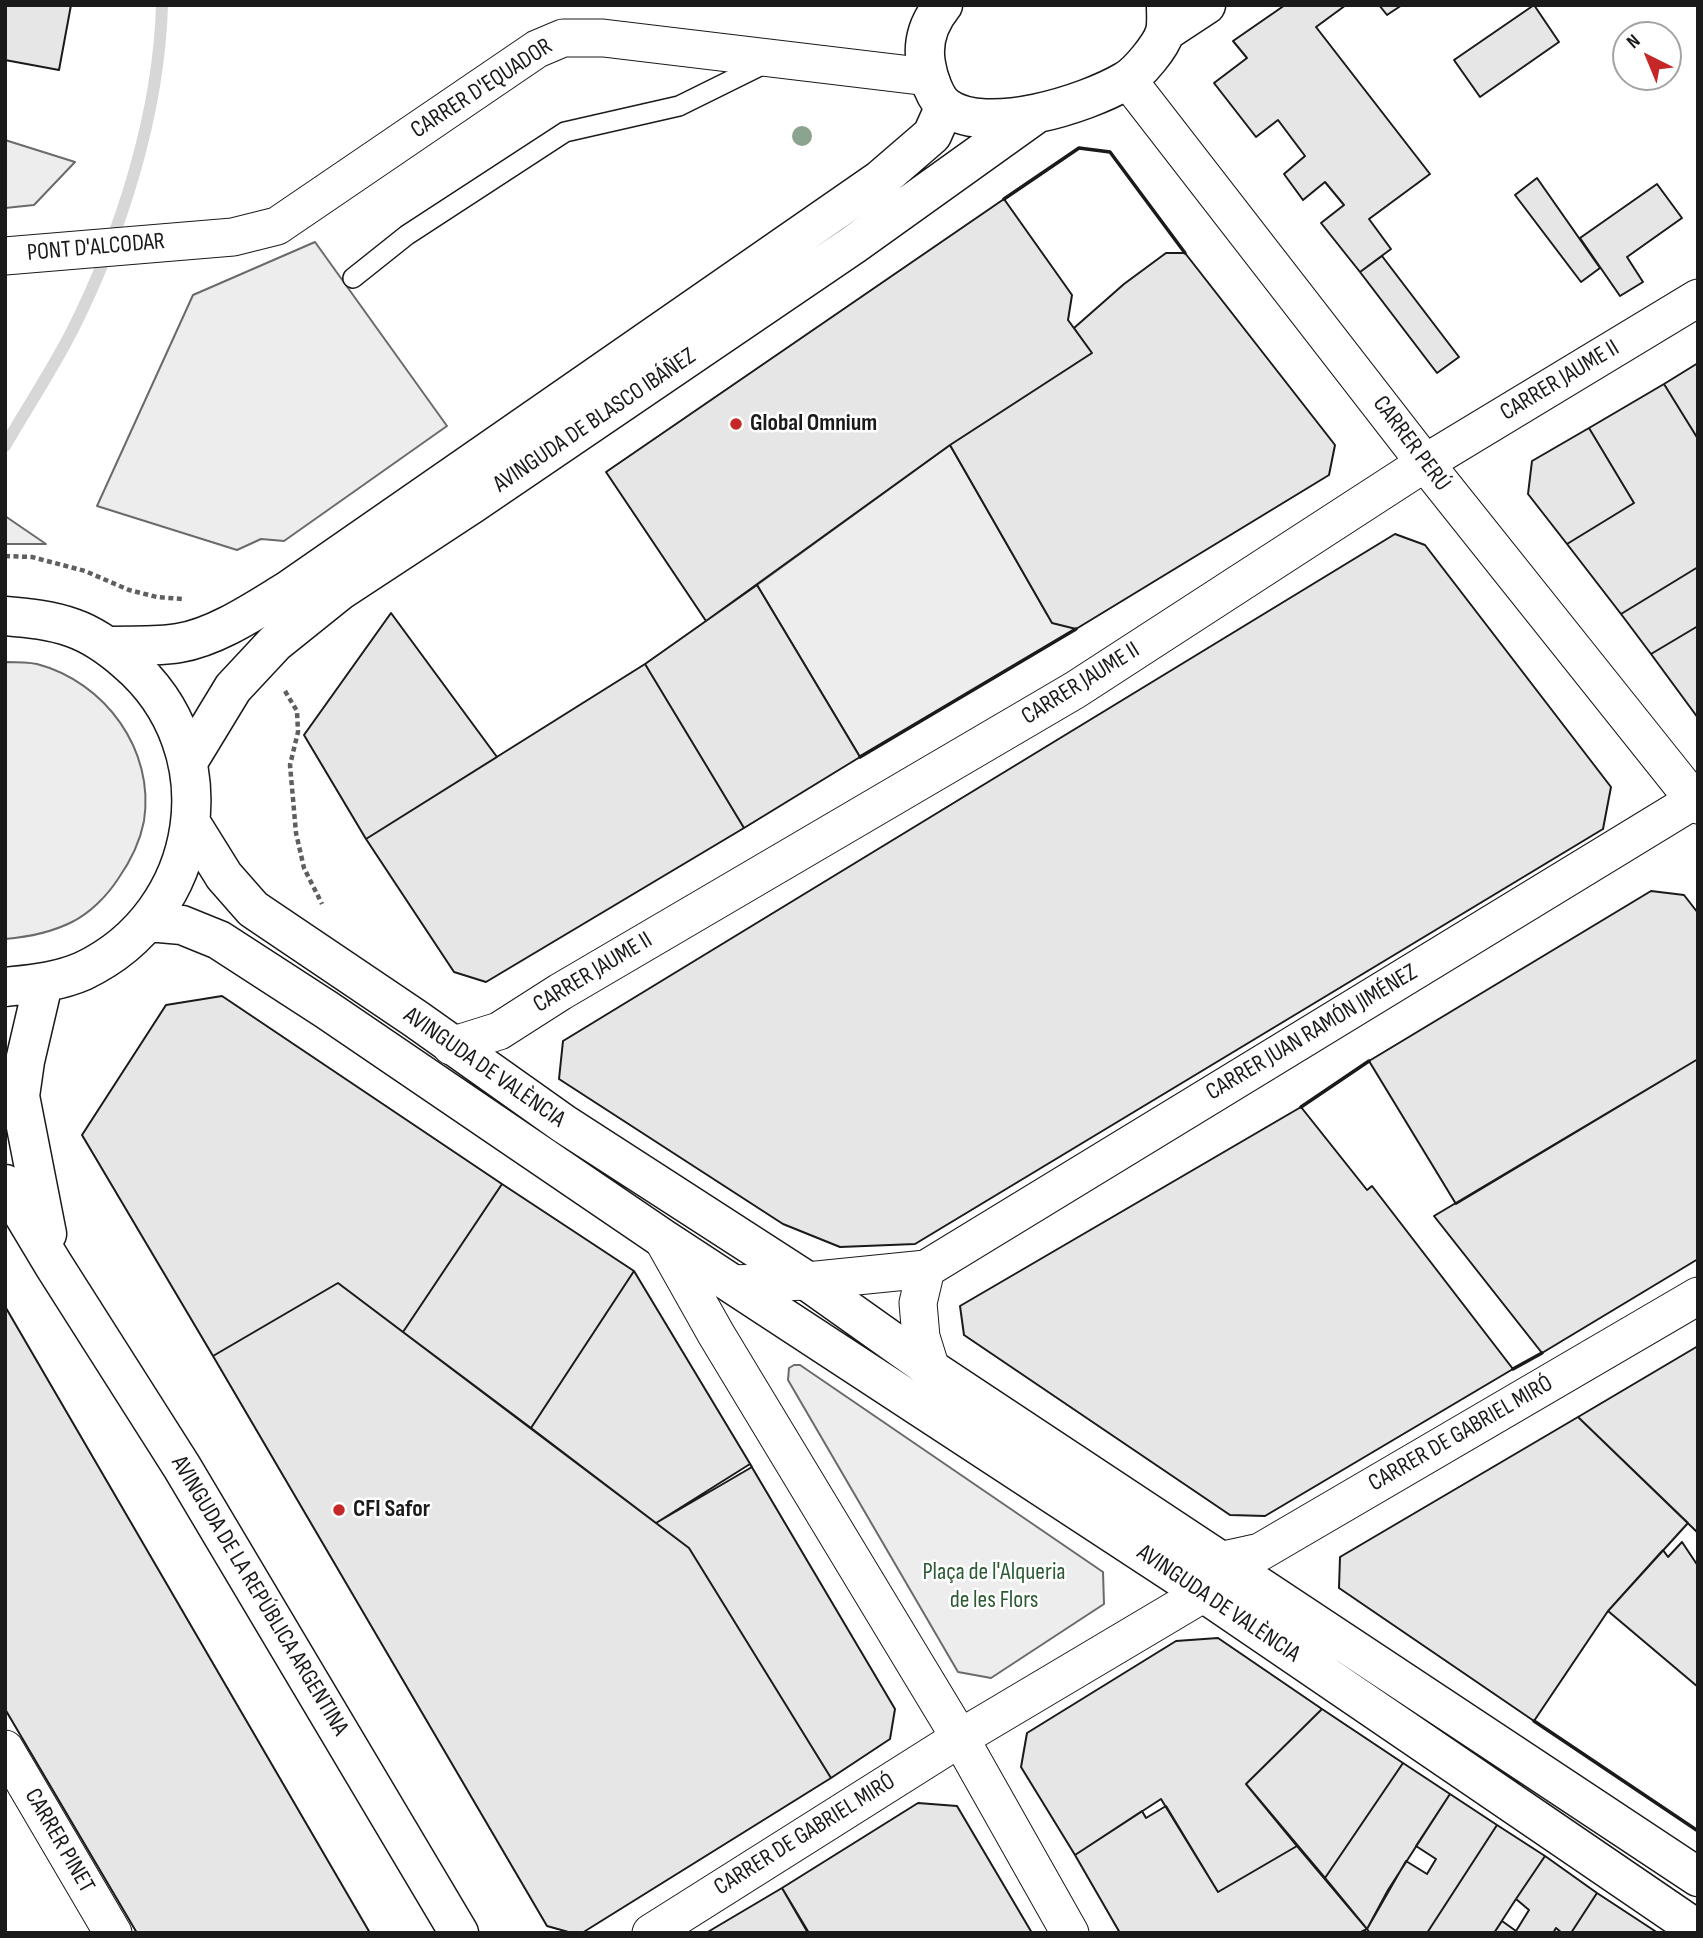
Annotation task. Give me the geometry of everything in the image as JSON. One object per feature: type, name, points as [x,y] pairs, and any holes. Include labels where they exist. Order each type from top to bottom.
[{"type":"street","points":[[934,9],[924,54],[937,92],[965,115],[1005,118],[1067,106],[1128,79],[1147,61],[1166,19],[1206,5]]},
{"type":"street","name":"CARRER D'EQUADOR","points":[[187,240],[233,237],[277,226],[537,49],[563,38],[603,38],[775,59],[937,92]]},
{"type":"street","name":"CARRER PERÚ","points":[[1128,79],[1425,463],[1696,801]]},
{"type":"street","name":"AVINGUDA DE BLASCO IBÁÑEZ","points":[[108,646],[178,644],[194,640],[239,620],[287,591],[881,178],[932,135],[937,92]]},
{"type":"street","name":"AVINGUDA DE BLASCO IBÁÑEZ","points":[[188,762],[233,688],[275,643],[341,590],[484,497],[853,245],[1036,114]]},
{"type":"street","name":"PONT D'ALCODAR","points":[[5,256],[187,240]]},
{"type":"street","name":"CARRER JAUME II","points":[[451,1046],[499,1031],[560,992],[1075,690],[1425,463],[1698,298]]},
{"type":"street","points":[[5,616],[37,618],[74,628],[108,646],[145,677],[172,717],[188,762],[192,792],[191,823],[183,859],[168,892],[148,922],[117,950],[82,971],[43,984],[5,987]]},
{"type":"street","name":"CARRER JUAN RAMÓN JIMÉNEZ","points":[[807,1281],[926,1269],[1696,801]]},
{"type":"street","name":"AVINGUDA DE VALÈNCIA","points":[[191,823],[224,876],[253,909],[416,1019],[564,1124],[807,1281],[1698,1930]]},
{"type":"street","name":"AVINGUDA DE VALÈNCIA","points":[[148,922],[182,925],[219,940],[733,1284],[1698,1877]]},
{"type":"street","name":"AVINGUDA DE LA REPÚBLICA ARGENTINA","points":[[43,984],[25,1061],[20,1096],[53,1264]]},
{"type":"street","name":"AVINGUDA DE LA REPÚBLICA ARGENTINA","points":[[5,1184],[195,1490],[459,1933]]},
{"type":"street","points":[[662,1238],[716,1334],[960,1738],[1070,1933]]},
{"type":"street","points":[[926,1269],[918,1303],[921,1337],[931,1369]]},
{"type":"street","points":[[733,1284],[807,1281]]},
{"type":"street","name":"CARRER DE GABRIEL MIRÓ","points":[[651,1933],[1211,1577],[1260,1552],[1698,1296]]},
{"type":"street","name":"CARRER PINET","points":[[5,1749],[113,1933]]},
{"type":"lane","points":[[353,278],[407,235],[565,132],[679,106],[775,59]]},
{"type":"path","points":[[5,556],[32,557],[85,571],[129,590],[157,597],[186,599]]},
{"type":"path","points":[[262,657],[297,711],[298,732],[290,765],[296,832],[304,868],[322,905],[330,914]]},
{"type":"green space","points":[[5,140],[75,162],[34,205],[5,208]]},
{"type":"green space","points":[[315,242],[447,426],[284,541],[261,539],[237,550],[97,506],[193,295]]},
{"type":"green space","points":[[950,445],[1047,614],[1076,629],[860,757],[757,585]]},
{"type":"green space","points":[[5,516],[46,544],[5,544]]},
{"type":"green space","points":[[5,662],[37,664],[62,673],[84,686],[104,703],[133,745],[141,769],[145,795],[144,821],[137,844],[114,885],[103,898],[85,914],[64,926],[39,934],[5,939]]},
{"type":"green space","name":"Plaça de l'Alqueria de les Flors","points":[[800,1365],[1103,1572],[1104,1604],[991,1678],[958,1672],[788,1380],[789,1368]]},
{"type":"building","points":[[5,5],[71,5],[59,70],[5,60]]},
{"type":"building","points":[[1285,5],[1346,5],[1316,27],[1430,174],[1369,219],[1391,249],[1360,272],[1321,223],[1344,205],[1325,182],[1303,200],[1284,174],[1305,156],[1278,120],[1256,137],[1214,83],[1247,58],[1233,41]]},
{"type":"building","points":[[1379,5],[1402,5],[1387,15]]},
{"type":"building","points":[[1534,5],[1559,42],[1480,97],[1454,60]]},
{"type":"building","points":[[1537,178],[1600,268],[1581,282],[1515,195]]},
{"type":"building","points":[[1657,184],[1682,218],[1627,257],[1643,282],[1620,296],[1580,238]]},
{"type":"building","points":[[1004,199],[1072,295],[1068,320],[1092,353],[950,445],[706,621],[606,472]]},
{"type":"building","points":[[1166,253],[1185,253],[1335,445],[1329,475],[1076,629],[1052,623],[950,445],[1092,353],[1074,328],[1124,284]]},
{"type":"building","points":[[1382,256],[1459,357],[1437,373],[1360,272]]},
{"type":"building","points":[[1698,363],[1698,439],[1664,384]]},
{"type":"building","points":[[1664,384],[1698,439],[1698,567],[1621,614],[1567,544],[1634,503],[1589,428]]},
{"type":"building","points":[[1589,428],[1634,503],[1567,544],[1528,494],[1532,461]]},
{"type":"building","points":[[1395,534],[1425,545],[1611,787],[1603,829],[915,1244],[840,1247],[783,1224],[559,1079],[563,1041]]},
{"type":"building","points":[[1698,567],[1698,626],[1651,654],[1621,614]]},
{"type":"building","points":[[757,585],[860,757],[744,828],[645,664]]},
{"type":"building","points":[[391,613],[497,757],[366,839],[304,735]]},
{"type":"building","points":[[1698,626],[1698,718],[1651,654]]},
{"type":"building","points":[[645,664],[744,828],[486,982],[454,972],[366,839]]},
{"type":"building","points":[[1651,891],[1684,895],[1698,913],[1698,1059],[1456,1204],[1369,1061]]},
{"type":"building","points":[[222,996],[502,1184],[403,1332],[338,1283],[213,1356],[82,1135],[166,1005]]},
{"type":"building","points":[[1698,1059],[1698,1259],[1542,1353],[1434,1216]]},
{"type":"building","points":[[1301,1107],[1367,1190],[1372,1186],[1513,1369],[1265,1516],[1230,1515],[964,1335],[960,1306]]},
{"type":"building","points":[[502,1184],[634,1271],[531,1428],[403,1332]]},
{"type":"building","points":[[634,1271],[752,1467],[656,1523],[531,1428]]},
{"type":"building","points":[[338,1283],[689,1548],[831,1778],[582,1933],[547,1926],[213,1356]]},
{"type":"building","points":[[6,1308],[370,1933],[137,1933],[5,1709]]},
{"type":"building","points":[[1698,1346],[1698,1533],[1578,1417]]},
{"type":"building","points":[[1578,1417],[1688,1523],[1608,1611],[1534,1721],[1339,1588],[1340,1557]]},
{"type":"building","points":[[750,1464],[895,1709],[890,1739],[831,1778],[689,1548],[656,1523]]},
{"type":"building","points":[[1682,1542],[1698,1566],[1698,1687],[1608,1611],[1663,1550],[1668,1557]]},
{"type":"building","points":[[1218,1638],[1322,1709],[1246,1784],[1297,1846],[1218,1892],[1161,1799],[1075,1855],[1021,1767],[1027,1733],[1176,1641]]},
{"type":"building","points":[[1322,1709],[1403,1763],[1325,1878],[1246,1784]]},
{"type":"building","points":[[1403,1763],[1450,1794],[1388,1890],[1367,1929],[1325,1878]]},
{"type":"building","points":[[1450,1794],[1497,1825],[1427,1933],[1370,1933],[1367,1929],[1406,1861],[1427,1874],[1436,1859],[1416,1846]]},
{"type":"building","points":[[918,1803],[957,1806],[1032,1933],[809,1933],[782,1888]]},
{"type":"building","points":[[1166,1806],[1218,1892],[1297,1846],[1367,1929],[1359,1933],[1120,1933],[1075,1855],[1142,1811],[1146,1818]]},
{"type":"building","points":[[1497,1825],[1545,1856],[1494,1933],[1427,1933]]},
{"type":"building","points":[[1545,1856],[1597,1893],[1571,1933],[1562,1933],[1556,1928],[1553,1933],[1494,1933],[1502,1921],[1516,1931],[1529,1910],[1516,1899]]},
{"type":"building","points":[[782,1888],[808,1933],[706,1933]]},
{"type":"building","points":[[1597,1893],[1658,1933],[1571,1933]]},
{"type":"waterway","points":[[5,446],[72,331],[90,294],[121,214],[134,173],[154,88],[162,5]]},
{"type":"wall","points":[[1004,199],[1079,148],[1110,152],[1185,253]]},
{"type":"wall","points":[[860,757],[1076,629]]},
{"type":"wall","points":[[1301,1107],[1369,1061]]},
{"type":"wall","points":[[1513,1369],[1542,1353]]},
{"type":"wall","points":[[1534,1721],[1698,1831]]},
{"type":"place","name":"Global Omnium","points":[[736,424]]},
{"type":"place","name":"CFI Safor","points":[[339,1510]]}]
